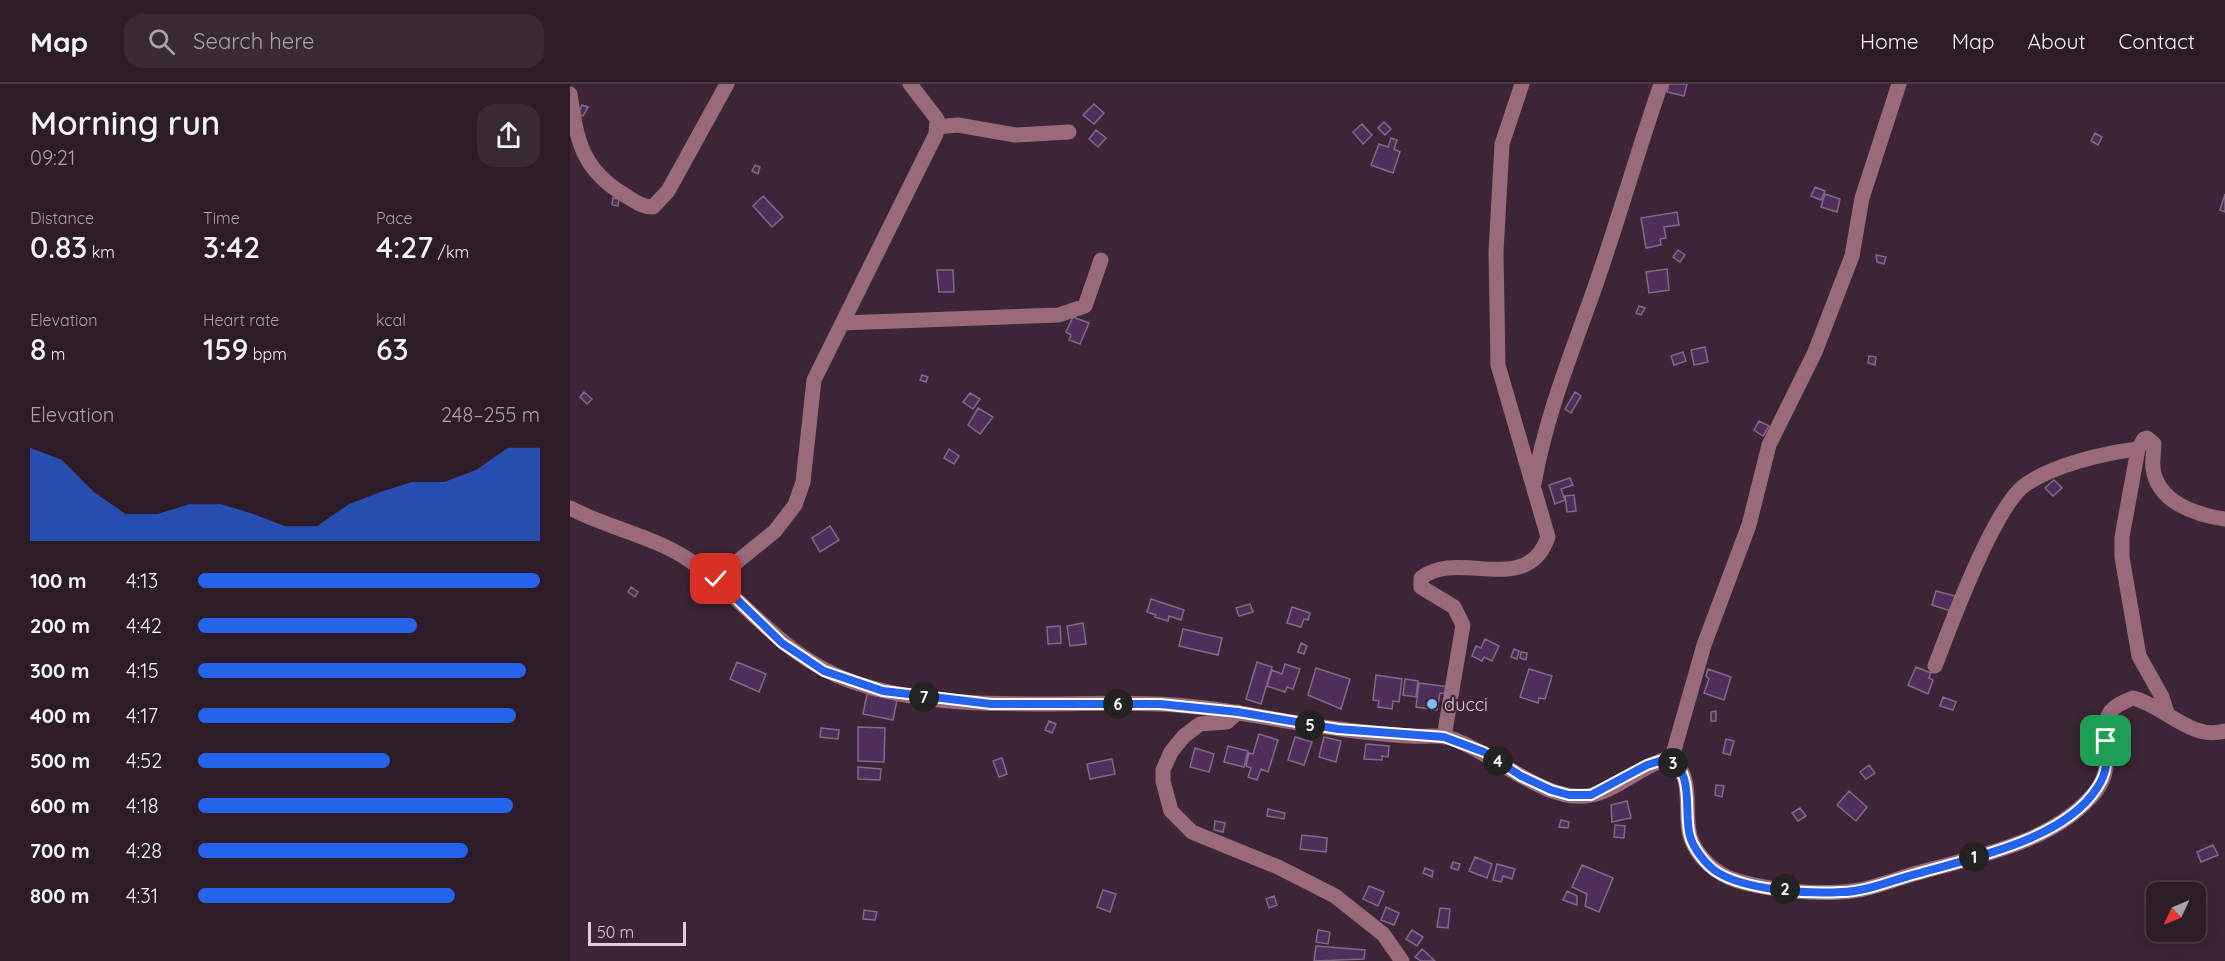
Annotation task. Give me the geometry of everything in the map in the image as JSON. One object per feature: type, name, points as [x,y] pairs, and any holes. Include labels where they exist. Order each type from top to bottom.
[{"type":"street","points":[[570,94],[577,136],[585,159],[605,182],[645,207],[653,207],[668,191],[728,84]]},
{"type":"street","points":[[716,579],[775,531],[795,505],[803,482],[814,380],[932,146],[938,127],[931,109],[910,84]]},
{"type":"street","points":[[1444,737],[1463,625],[1454,607],[1423,589],[1420,582],[1424,575],[1445,569],[1519,568],[1531,562],[1541,552],[1548,537],[1498,365],[1496,252],[1502,144],[1522,84]]},
{"type":"street","points":[[1534,487],[1541,445],[1560,381],[1596,282],[1661,84]]},
{"type":"street","points":[[1671,760],[1704,645],[1749,525],[1768,445],[1815,352],[1852,256],[1862,198],[1899,84]]},
{"type":"street","points":[[938,127],[958,125],[993,134],[1015,135],[1069,132]]},
{"type":"street","points":[[842,323],[1059,315],[1085,306],[1101,260]]},
{"type":"street","points":[[2168,713],[2162,697],[2139,656],[2122,557],[2122,537],[2133,490],[2138,449],[2144,439],[2151,440],[2154,444],[2153,470],[2164,493],[2180,506],[2225,519]]},
{"type":"street","points":[[1935,666],[1962,594],[1997,524],[2016,493],[2025,485],[2052,471],[2112,452],[2138,449]]},
{"type":"street","points":[[570,508],[589,518],[652,541],[684,557],[716,579],[782,643],[824,671],[883,691],[991,704],[1160,704],[1238,712],[1338,729],[1444,737],[1484,752],[1521,776],[1551,790],[1569,795],[1591,795],[1647,765],[1666,759],[1671,760],[1680,770],[1686,789],[1690,836],[1701,857],[1716,872],[1737,881],[1775,888],[1843,892],[1969,859],[2009,846],[2056,825],[2082,805],[2097,789],[2107,769],[2108,716],[2116,706],[2133,698],[2148,702],[2199,733],[2212,735],[2225,731]]},
{"type":"street","points":[[1238,712],[1227,722],[1200,724],[1184,736],[1171,752],[1163,771],[1163,781],[1172,811],[1192,832],[1278,867],[1335,896],[1383,934],[1401,961]]},
{"type":"building","points":[[1669,84],[1687,84],[1684,96],[1667,92]]},
{"type":"building","points":[[1094,104],[1104,113],[1094,124],[1083,115]]},
{"type":"building","points":[[582,105],[588,107],[583,116],[578,114]]},
{"type":"building","points":[[1384,122],[1391,129],[1385,135],[1378,128]]},
{"type":"building","points":[[1362,124],[1372,135],[1363,144],[1353,132]]},
{"type":"building","points":[[1096,130],[1106,138],[1098,147],[1089,139]]},
{"type":"building","points":[[2095,133],[2102,137],[2098,145],[2091,141]]},
{"type":"building","points":[[1391,138],[1397,140],[1394,149],[1400,152],[1393,173],[1371,165],[1379,144],[1388,147]]},
{"type":"building","points":[[755,165],[760,167],[758,174],[752,171]]},
{"type":"building","points":[[1815,187],[1825,191],[1821,200],[1811,196]]},
{"type":"building","points":[[1825,194],[1840,199],[1837,212],[1821,207]]},
{"type":"building","points":[[2225,194],[2225,212],[2220,210]]},
{"type":"building","points":[[763,196],[783,217],[772,227],[753,206]]},
{"type":"building","points":[[613,198],[619,199],[618,206],[612,205]]},
{"type":"building","points":[[1677,212],[1679,225],[1664,227],[1666,238],[1660,239],[1661,245],[1646,248],[1641,218]]},
{"type":"building","points":[[1678,250],[1685,255],[1680,262],[1673,257]]},
{"type":"building","points":[[1876,255],[1886,257],[1884,264],[1877,262]]},
{"type":"building","points":[[1667,269],[1669,290],[1649,293],[1646,272]]},
{"type":"building","points":[[937,270],[953,270],[954,292],[939,292]]},
{"type":"building","points":[[1639,306],[1645,308],[1641,315],[1636,313]]},
{"type":"building","points":[[1073,317],[1089,323],[1080,344],[1069,340],[1071,335],[1066,332]]},
{"type":"building","points":[[1705,347],[1708,362],[1694,365],[1691,350]]},
{"type":"building","points":[[1683,352],[1686,361],[1674,365],[1671,356]]},
{"type":"building","points":[[1869,356],[1876,357],[1875,365],[1868,363]]},
{"type":"building","points":[[922,375],[928,377],[926,382],[920,380]]},
{"type":"building","points":[[584,392],[592,399],[587,404],[580,397]]},
{"type":"building","points":[[1575,392],[1581,396],[1571,413],[1565,409]]},
{"type":"building","points":[[970,393],[980,399],[973,409],[963,402]]},
{"type":"building","points":[[978,408],[993,417],[980,434],[968,425]]},
{"type":"building","points":[[1759,421],[1769,426],[1763,436],[1754,430]]},
{"type":"building","points":[[949,449],[959,456],[954,464],[944,458]]},
{"type":"building","points":[[1570,478],[1573,485],[1561,489],[1565,500],[1555,504],[1549,485]]},
{"type":"building","points":[[2054,480],[2062,488],[2053,496],[2045,488]]},
{"type":"building","points":[[1574,495],[1576,511],[1567,512],[1565,496]]},
{"type":"building","points":[[830,526],[839,540],[820,552],[812,538]]},
{"type":"building","points":[[631,587],[638,592],[635,597],[628,592]]},
{"type":"building","points":[[1936,591],[1955,596],[1951,611],[1932,605]]},
{"type":"building","points":[[1151,599],[1184,610],[1181,620],[1169,616],[1168,621],[1147,612]]},
{"type":"building","points":[[1250,604],[1253,612],[1239,616],[1236,608]]},
{"type":"building","points":[[1292,607],[1310,613],[1308,620],[1304,619],[1301,627],[1287,623]]},
{"type":"building","points":[[1083,623],[1086,644],[1070,646],[1067,626]]},
{"type":"building","points":[[1060,626],[1061,643],[1048,644],[1047,627]]},
{"type":"building","points":[[1183,629],[1222,638],[1218,655],[1179,646]]},
{"type":"building","points":[[1485,639],[1499,646],[1492,661],[1484,657],[1482,661],[1472,656],[1476,646],[1481,648]]},
{"type":"building","points":[[1301,643],[1307,646],[1304,654],[1298,652]]},
{"type":"building","points":[[1514,649],[1519,651],[1517,659],[1511,657]]},
{"type":"building","points":[[1521,652],[1527,653],[1526,660],[1520,658]]},
{"type":"building","points":[[737,662],[766,674],[759,692],[730,679]]},
{"type":"building","points":[[1257,662],[1272,667],[1261,704],[1246,699]]},
{"type":"building","points":[[1285,664],[1300,669],[1293,689],[1287,687],[1285,692],[1267,686],[1272,670],[1282,674]]},
{"type":"building","points":[[1916,667],[1931,673],[1929,678],[1933,680],[1928,694],[1908,685]]},
{"type":"building","points":[[1316,668],[1350,679],[1341,709],[1308,695]]},
{"type":"building","points":[[1529,669],[1552,676],[1545,699],[1539,698],[1538,703],[1520,697]]},
{"type":"building","points":[[1708,669],[1731,677],[1724,700],[1704,693],[1709,679],[1706,676]]},
{"type":"building","points":[[1376,675],[1402,679],[1399,702],[1393,701],[1392,709],[1378,707],[1379,701],[1373,700]]},
{"type":"building","points":[[1405,679],[1418,681],[1416,697],[1403,695]]},
{"type":"building","points":[[1419,683],[1449,687],[1448,694],[1440,693],[1437,710],[1416,707]]},
{"type":"building","points":[[867,694],[897,700],[893,720],[863,714]]},
{"type":"building","points":[[1943,697],[1956,702],[1953,710],[1940,706]]},
{"type":"building","points":[[1716,711],[1716,721],[1711,721],[1711,712]]},
{"type":"building","points":[[1049,721],[1056,724],[1052,733],[1045,730]]},
{"type":"building","points":[[858,727],[885,728],[884,762],[858,761]]},
{"type":"building","points":[[821,728],[839,730],[838,739],[820,737]]},
{"type":"building","points":[[1259,734],[1278,740],[1268,772],[1261,769],[1257,780],[1248,777],[1251,768],[1246,766],[1249,753],[1253,754]]},
{"type":"building","points":[[1295,737],[1312,742],[1304,765],[1288,760]]},
{"type":"building","points":[[1324,737],[1341,741],[1336,762],[1319,757]]},
{"type":"building","points":[[1726,739],[1734,741],[1730,755],[1723,753]]},
{"type":"building","points":[[1366,744],[1389,746],[1388,757],[1382,756],[1382,760],[1364,759]]},
{"type":"building","points":[[1228,746],[1248,751],[1244,767],[1224,762]]},
{"type":"building","points":[[1195,748],[1214,754],[1209,772],[1190,767]]},
{"type":"building","points":[[1002,758],[1007,774],[999,777],[993,761]]},
{"type":"building","points":[[1112,759],[1115,774],[1090,779],[1087,764]]},
{"type":"building","points":[[1869,765],[1875,773],[1866,779],[1860,772]]},
{"type":"building","points":[[858,767],[881,769],[880,780],[858,779]]},
{"type":"building","points":[[1716,785],[1724,786],[1722,797],[1715,795]]},
{"type":"building","points":[[1849,791],[1867,807],[1856,821],[1837,805]]},
{"type":"building","points":[[1627,801],[1631,818],[1612,822],[1611,805]]},
{"type":"building","points":[[1800,808],[1806,816],[1798,821],[1792,813]]},
{"type":"building","points":[[1268,809],[1285,813],[1284,819],[1267,816]]},
{"type":"building","points":[[1561,820],[1569,822],[1568,828],[1559,827]]},
{"type":"building","points":[[1215,821],[1225,823],[1223,832],[1214,830]]},
{"type":"building","points":[[1615,825],[1625,826],[1624,838],[1614,837]]},
{"type":"building","points":[[1302,835],[1327,838],[1326,852],[1300,849]]},
{"type":"building","points":[[2213,845],[2218,855],[2201,862],[2197,852]]},
{"type":"building","points":[[1475,857],[1492,864],[1487,878],[1469,871]]},
{"type":"building","points":[[1453,862],[1460,864],[1458,870],[1451,868]]},
{"type":"building","points":[[1497,864],[1515,869],[1512,879],[1503,876],[1501,882],[1493,880]]},
{"type":"building","points":[[1582,865],[1613,878],[1599,912],[1585,906],[1587,894],[1572,887]]},
{"type":"building","points":[[1425,868],[1433,871],[1432,877],[1423,873]]},
{"type":"building","points":[[1369,886],[1384,892],[1378,906],[1363,899]]},
{"type":"building","points":[[1103,890],[1116,894],[1110,912],[1097,907]]},
{"type":"building","points":[[1567,891],[1577,896],[1577,905],[1563,900]]},
{"type":"building","points":[[1274,896],[1277,905],[1269,908],[1266,899]]},
{"type":"building","points":[[1386,907],[1399,913],[1394,925],[1381,920]]},
{"type":"building","points":[[1440,908],[1450,909],[1448,928],[1437,927]]},
{"type":"building","points":[[864,910],[877,912],[875,920],[863,919]]},
{"type":"building","points":[[1318,930],[1330,932],[1328,944],[1316,942]]},
{"type":"building","points":[[1412,930],[1423,937],[1417,946],[1406,939]]},
{"type":"building","points":[[1316,946],[1365,950],[1364,959],[1314,961]]},
{"type":"building","points":[[1422,949],[1435,961],[1421,961],[1415,957]]},
{"type":"place","name":"ducci","points":[[1432,704]]},
{"type":"route","points":[[716,579],[782,643],[824,671],[883,691],[991,704],[1160,704],[1238,712],[1376,734],[1444,737],[1484,752],[1521,776],[1551,790],[1569,795],[1591,795],[1647,765],[1666,759],[1671,760],[1680,770],[1686,789],[1690,836],[1701,857],[1716,872],[1737,881],[1775,888],[1843,892],[1876,885],[2009,846],[2056,825],[2082,805],[2097,789],[2107,769],[2106,741]]}]
